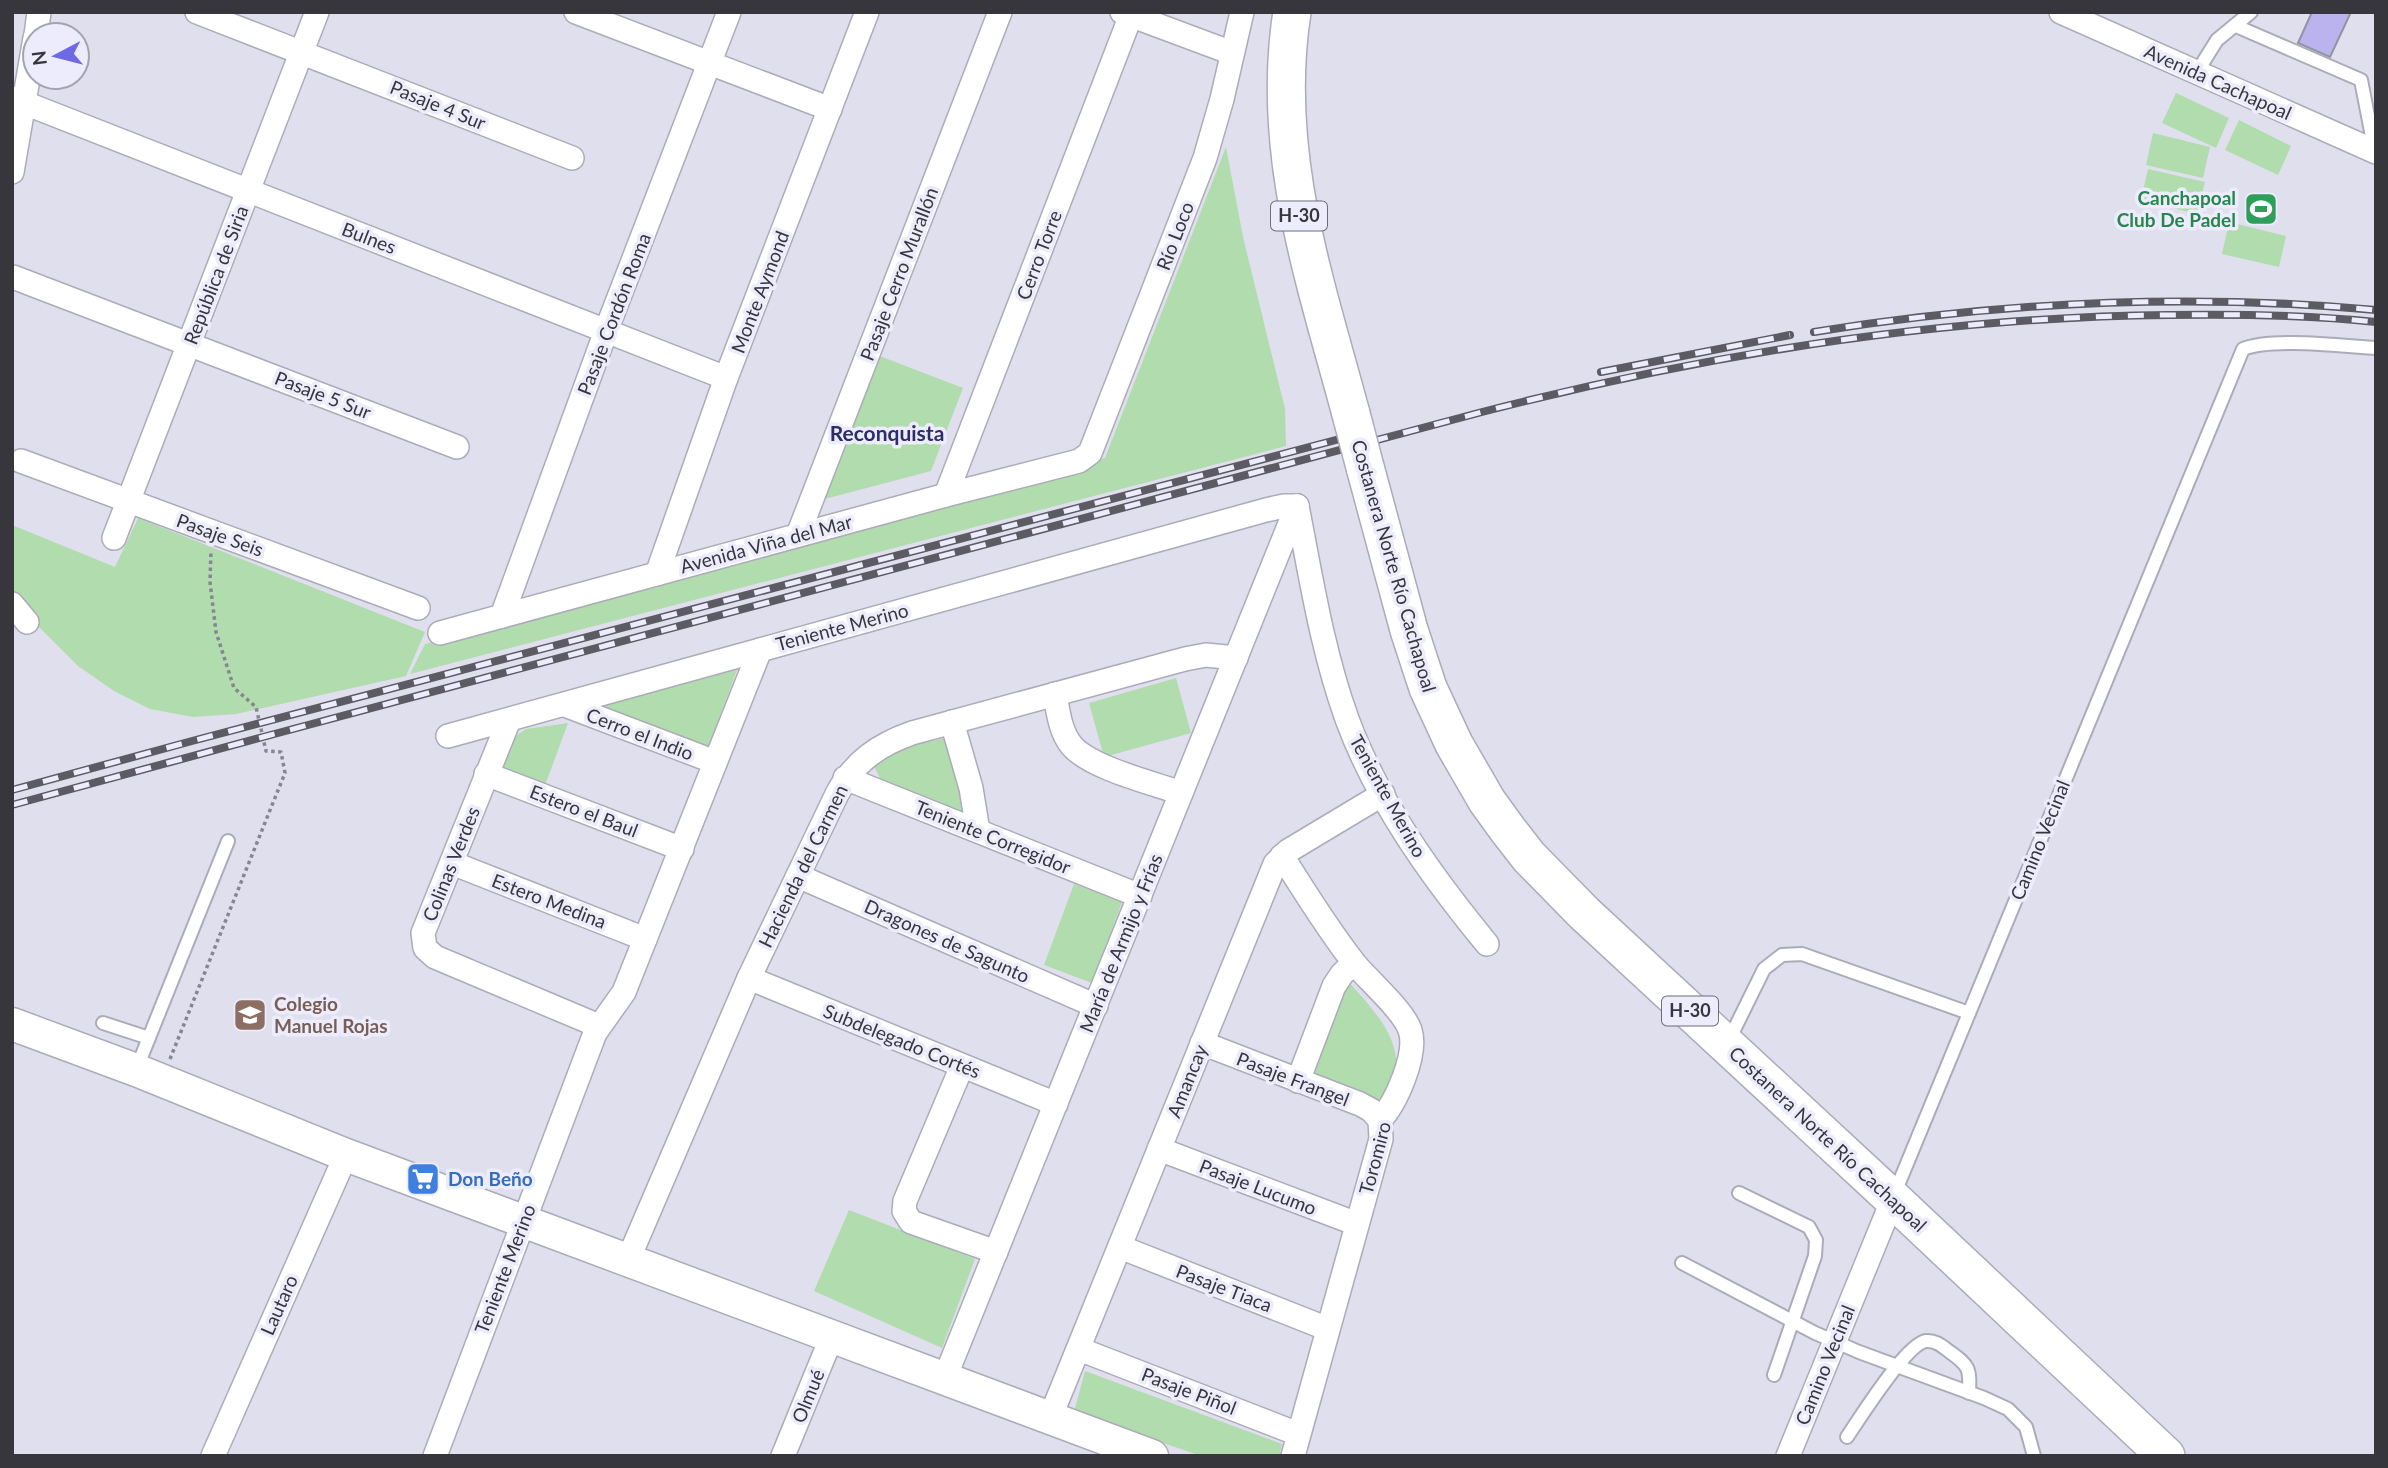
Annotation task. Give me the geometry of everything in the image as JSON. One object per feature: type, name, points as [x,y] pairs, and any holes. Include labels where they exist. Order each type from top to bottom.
[{"type":"main road","name":"Costanera Norte Río Cachapoal","points":[[1292,12],[1284,96],[1289,158],[1303,235],[1409,630],[1428,688],[1454,744],[1487,801],[1529,857],[1554,883],[2165,1456]]},
{"type":"main road","points":[[12,1024],[149,1075],[346,1154],[1139,1453]]},
{"type":"street","name":"Pasaje 4 Sur","points":[[197,12],[572,158]]},
{"type":"street","name":"República de Siria","points":[[114,538],[317,12]]},
{"type":"street","points":[[576,12],[830,109]]},
{"type":"street","name":"Pasaje Cordón Roma","points":[[502,616],[606,331],[729,12]]},
{"type":"street","name":"Monte Aymond","points":[[657,574],[726,378],[867,12]]},
{"type":"street","name":"Pasaje Cerro Murallón","points":[[798,535],[1000,12]]},
{"type":"street","name":"Río Loco","points":[[1090,453],[1205,158],[1217,121],[1242,12]]},
{"type":"street","name":"Avenida Cachapoal","points":[[2061,12],[2376,152]]},
{"type":"street","points":[[1127,14],[1232,53]]},
{"type":"street","name":"Cerro Torre","points":[[946,495],[1127,14]]},
{"type":"street","points":[[12,172],[18,100]]},
{"type":"street","name":"Bulnes","points":[[18,100],[726,378]]},
{"type":"street","name":"Pasaje 5 Sur","points":[[13,277],[457,447]]},
{"type":"street","name":"Avenida Viña del Mar","points":[[440,633],[1079,461],[1090,453]]},
{"type":"street","name":"Pasaje Seis","points":[[21,461],[418,608]]},
{"type":"street","name":"Teniente Merino","points":[[435,1456],[599,1026],[618,1003],[760,650],[1266,510],[1297,506],[1328,658],[1358,746],[1383,794],[1434,878],[1487,944]]},
{"type":"street","name":"María de Armijo y Frías","points":[[944,1380],[1297,506]]},
{"type":"street","points":[[12,604],[27,622]]},
{"type":"street","points":[[448,736],[760,650]]},
{"type":"street","name":"Hacienda del Carmen","points":[[628,1260],[749,978],[845,778],[863,759],[883,745],[912,733],[1195,656],[1220,655],[1236,658]]},
{"type":"street","points":[[1055,694],[1062,727],[1071,745],[1089,760],[1181,793]]},
{"type":"street","name":"Cerro el Indio","points":[[565,705],[715,762]]},
{"type":"street","name":"Colinas Verdes","points":[[509,720],[423,933],[425,948],[435,957],[599,1026]]},
{"type":"street","points":[[952,722],[971,788],[978,831]]},
{"type":"street","name":"Estero el Baul","points":[[486,774],[682,849]]},
{"type":"street","name":"Teniente Corregidor","points":[[845,778],[1140,896]]},
{"type":"street","name":"Amancay","points":[[1051,1418],[1271,874],[1282,856],[1298,844],[1383,794]]},
{"type":"street","name":"Toromiro","points":[[1282,856],[1354,963],[1402,1017],[1410,1030],[1412,1049],[1392,1105],[1380,1120],[1381,1139],[1296,1445]]},
{"type":"street","name":"Estero Medina","points":[[453,863],[645,939]]},
{"type":"street","name":"Dragones de Sagunto","points":[[798,876],[1096,1006]]},
{"type":"street","points":[[1298,1081],[1334,986],[1354,963]]},
{"type":"street","name":"Subdelegado Cortés","points":[[749,978],[1056,1104]]},
{"type":"street","name":"Pasaje Frangel","points":[[1202,1043],[1360,1104],[1371,1110],[1380,1120]]},
{"type":"street","points":[[962,1066],[905,1201],[904,1211],[911,1222],[996,1252]]},
{"type":"street","name":"Pasaje Lucumo","points":[[1160,1149],[1357,1224]]},
{"type":"street","name":"Lautaro","points":[[213,1456],[346,1154]]},
{"type":"street","name":"Camino Vecinal","points":[[1788,1456],[1893,1199]]},
{"type":"street","name":"Pasaje Tiaca","points":[[1120,1247],[1328,1329]]},
{"type":"street","name":"Olmué","points":[[783,1456],[832,1336]]},
{"type":"street","name":"Pasaje Piñol","points":[[1079,1349],[1296,1445]]},
{"type":"lane","points":[[2197,72],[2217,40],[2251,12]]},
{"type":"lane","points":[[2236,26],[2361,80],[2376,152]]},
{"type":"lane","name":"Camino Vecinal","points":[[1893,1199],[2243,349],[2254,344],[2376,348]]},
{"type":"lane","points":[[149,1075],[149,1038],[228,841]]},
{"type":"lane","points":[[1727,1045],[1764,969],[1782,955],[1802,954],[1969,1013]]},
{"type":"lane","points":[[103,1023],[149,1038]]},
{"type":"lane","points":[[1739,1193],[1809,1227],[1816,1240],[1815,1256],[1774,1375]]},
{"type":"lane","points":[[1682,1263],[1835,1341],[2008,1409],[2025,1427],[2034,1456]]},
{"type":"lane","points":[[1847,1437],[1896,1367],[1918,1344],[1934,1341],[1965,1363],[1969,1368],[1969,1393]]},
{"type":"path","points":[[149,1075],[285,773],[281,751],[266,751],[256,707],[234,688],[216,632],[210,582],[211,531]]},
{"type":"green space","points":[[2176,93],[2229,118],[2216,148],[2162,123]]},
{"type":"green space","points":[[2239,120],[2291,146],[2278,175],[2225,150]]},
{"type":"green space","points":[[2153,133],[2210,147],[2203,178],[2146,165]]},
{"type":"green space","points":[[1226,147],[1243,237],[1285,409],[1286,446],[410,674],[425,644],[1105,458]]},
{"type":"green space","points":[[2148,169],[2205,182],[2197,214],[2141,200]]},
{"type":"green space","points":[[2229,222],[2286,236],[2279,267],[2222,254]]},
{"type":"green space","points":[[877,355],[963,388],[931,471],[821,500]]},
{"type":"green space","points":[[138,518],[425,632],[406,676],[236,714],[193,717],[150,709],[114,691],[78,666],[24,612],[12,593],[12,525],[115,567]]},
{"type":"green space","points":[[737,670],[708,748],[594,705]]},
{"type":"green space","points":[[1176,678],[1191,733],[1104,757],[1089,703]]},
{"type":"green space","points":[[568,723],[544,788],[500,772],[513,738],[526,729]]},
{"type":"green space","points":[[947,738],[965,813],[882,782],[874,766],[899,748]]},
{"type":"green space","points":[[1074,884],[1122,902],[1092,983],[1044,965]]},
{"type":"green space","points":[[1348,981],[1375,1012],[1394,1047],[1396,1075],[1385,1106],[1313,1078]]},
{"type":"green space","points":[[849,1210],[975,1259],[942,1348],[814,1291]]},
{"type":"green space","points":[[1085,1371],[1282,1444],[1279,1456],[1201,1456],[1074,1412]]},
{"type":"building","points":[[2312,12],[2351,12],[2330,57],[2298,43]]},
{"type":"railway","points":[[1814,332],[1954,314],[2094,303],[2235,302],[2376,310]]},
{"type":"railway","points":[[12,805],[1482,412],[1652,373],[1823,342],[1995,323],[2082,317],[2195,315],[2298,316],[2376,322]]},
{"type":"railway","points":[[1601,372],[1790,335]]},
{"type":"railway","points":[[12,790],[1370,431]]},
{"type":"place","name":"Canchapoal Club De Padel","points":[[2261,209]]},
{"type":"place","name":"Colegio Manuel Rojas","points":[[250,1015]]},
{"type":"place","name":"Don Beño","points":[[423,1179]]},
{"type":"district","name":"Reconquista","points":[[887,434]]}]
